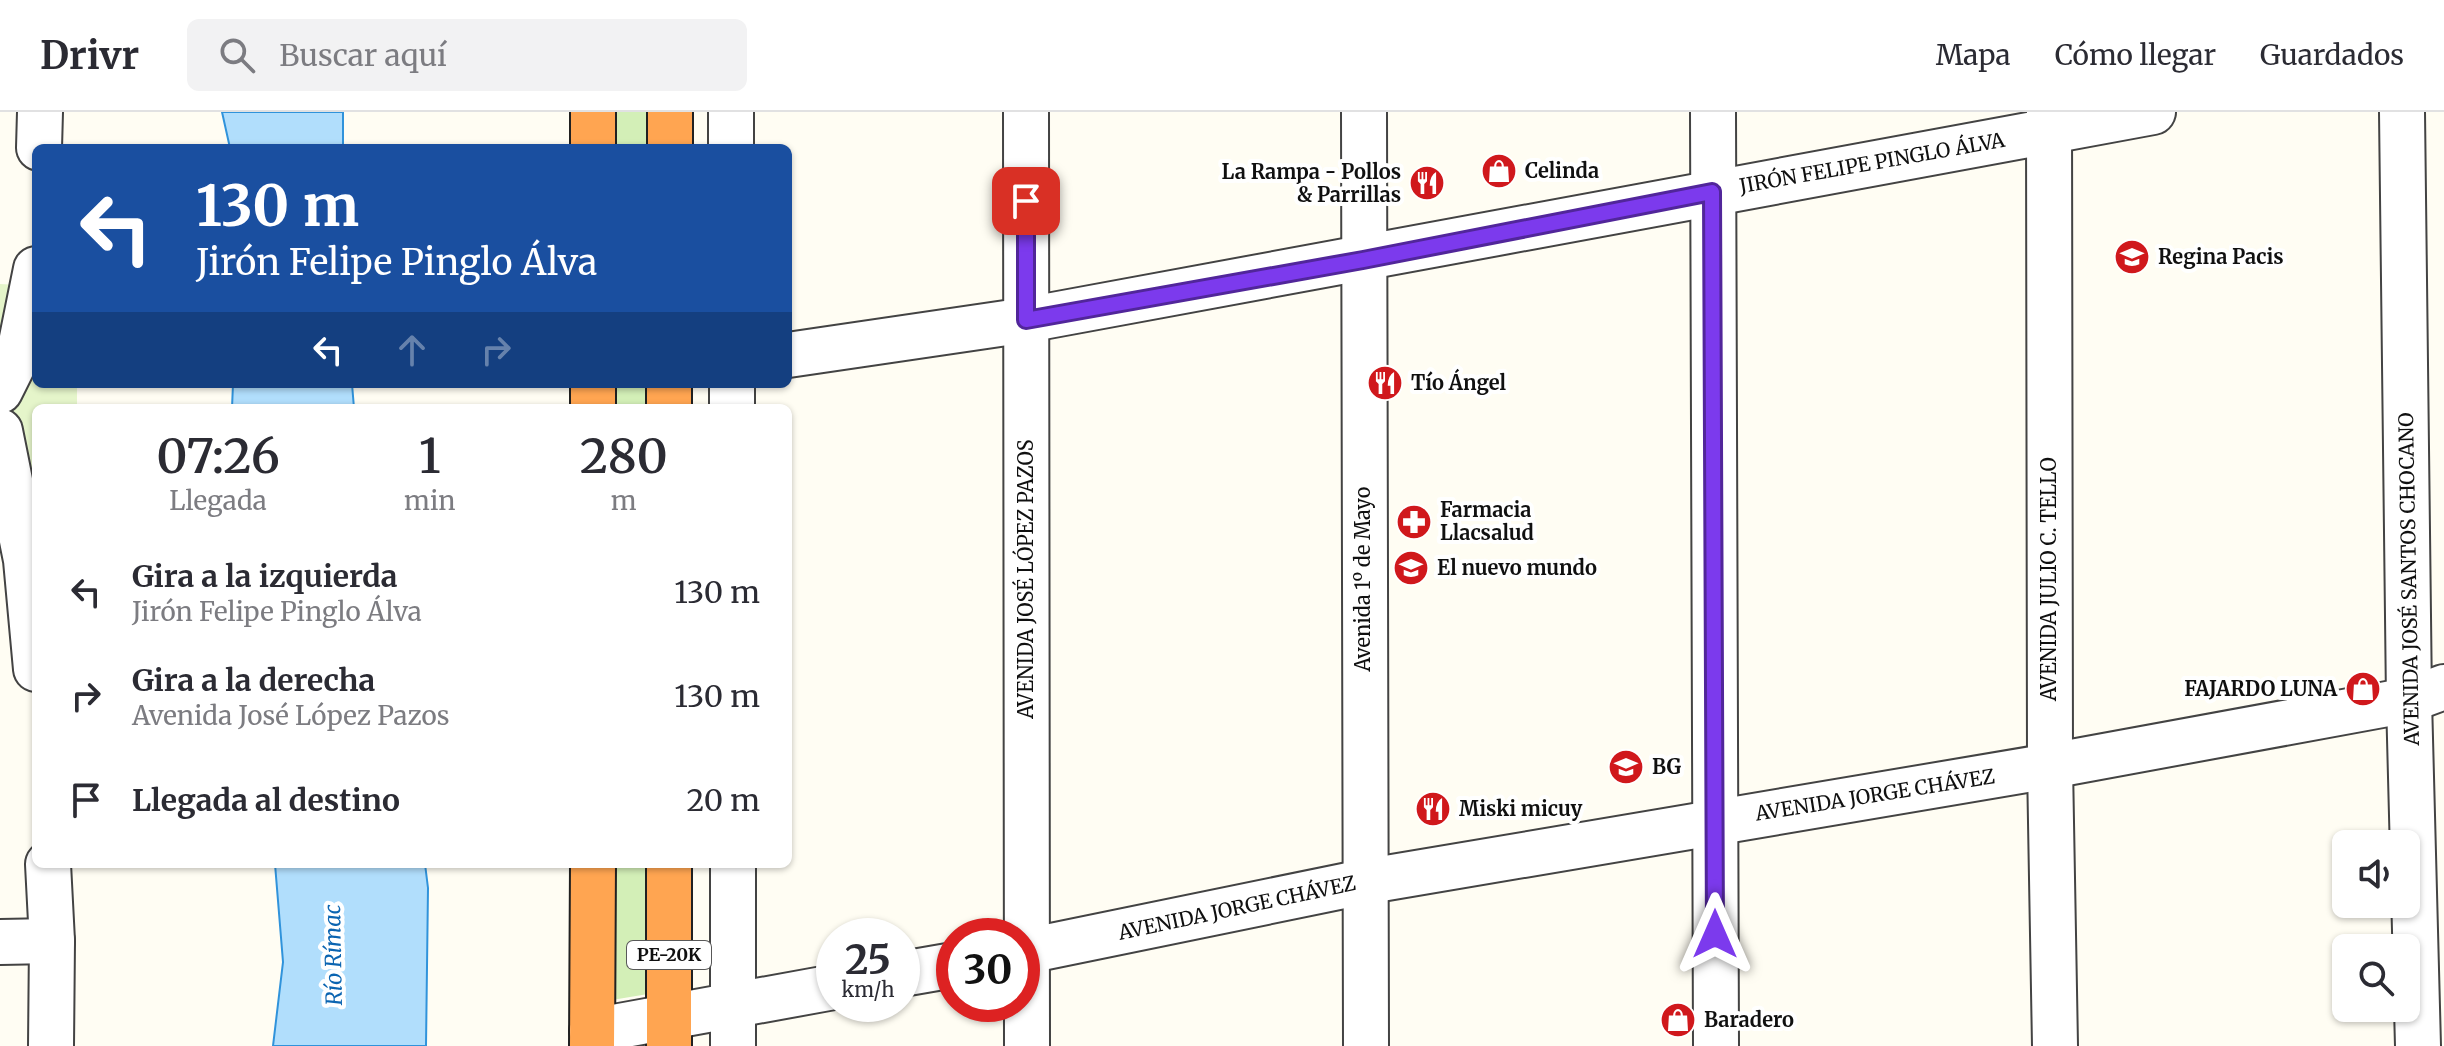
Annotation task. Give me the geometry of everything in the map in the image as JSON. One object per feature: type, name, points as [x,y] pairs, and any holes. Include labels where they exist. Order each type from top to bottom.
[{"type":"highway","points":[[593,112],[593,144]]},
{"type":"highway","points":[[670,112],[670,144]]},
{"type":"highway","points":[[592,1039],[593,868]]},
{"type":"highway","name":"PE-20K","points":[[669,868],[669,1032]]},
{"type":"street","points":[[39,144],[40,112]]},
{"type":"street","points":[[731,112],[731,144]]},
{"type":"street","name":"AVENIDA JOSÉ LÓPEZ PAZOS","points":[[1024,918],[1026,112]]},
{"type":"street","name":"Avenida 1º de Mayo","points":[[1364,112],[1363,882],[1366,1046]]},
{"type":"street","points":[[1713,112],[1716,1046]]},
{"type":"street","name":"JIRÓN FELIPE PINGLO ÁLVA","points":[[792,354],[1026,320],[1363,260],[1712,192],[2049,121],[2153,112]]},
{"type":"street","name":"AVENIDA JOSÉ SANTOS CHOCANO","points":[[2402,112],[2427,693],[2430,978],[2418,1046]]},
{"type":"street","name":"AVENIDA JULIO C. TELLO","points":[[2049,121],[2050,766],[2055,1046]]},
{"type":"street","points":[[0,391],[19,353],[32,289]]},
{"type":"street","points":[[0,431],[26,560],[32,625]]},
{"type":"street","name":"AVENIDA JORGE CHÁVEZ","points":[[1040,948],[1363,882],[2050,766],[2427,693]]},
{"type":"street","points":[[48,868],[52,941],[51,1046]]},
{"type":"street","points":[[733,868],[733,1026]]},
{"type":"street","points":[[0,942],[52,941]]},
{"type":"street","points":[[592,1039],[733,1026],[816,994]]},
{"type":"street","name":"AVENIDA JOSÉ LÓPEZ PAZOS","points":[[1026,1022],[1027,1046]]},
{"type":"green space","points":[[613,112],[656,112],[656,144],[613,144]]},
{"type":"green space","points":[[0,284],[32,286],[32,388],[77,388],[77,404],[32,404],[32,514],[0,418]]},
{"type":"green space","points":[[613,388],[656,388],[656,404],[613,404]]},
{"type":"green space","points":[[612,868],[655,868],[654,993],[612,1000]]},
{"type":"water","points":[[222,112],[343,112],[343,144],[229,144]]},
{"type":"water","points":[[233,388],[352,388],[354,404],[232,404]]},
{"type":"water","name":"Río Rímac","points":[[275,868],[426,868],[428,888],[426,1046],[273,1046],[283,962]]},
{"type":"place","name":"Celinda","points":[[1499,171]]},
{"type":"place","name":"La Rampa - Pollos & Parrillas","points":[[1427,183]]},
{"type":"place","name":"Regina Pacis","points":[[2132,257]]},
{"type":"place","name":"Tío Ángel","points":[[1385,383]]},
{"type":"place","name":"Farmacia Llacsalud","points":[[1414,522]]},
{"type":"place","name":"El nuevo mundo","points":[[1411,568]]},
{"type":"place","name":"FAJARDO LUNA","points":[[2363,689]]},
{"type":"place","name":"BG","points":[[1626,767]]},
{"type":"place","name":"Miski micuy","points":[[1433,809]]},
{"type":"place","name":"Baradero","points":[[1678,1020]]},
{"type":"route","points":[[1026,201],[1026,320],[1363,260],[1712,192],[1715,934]]}]
